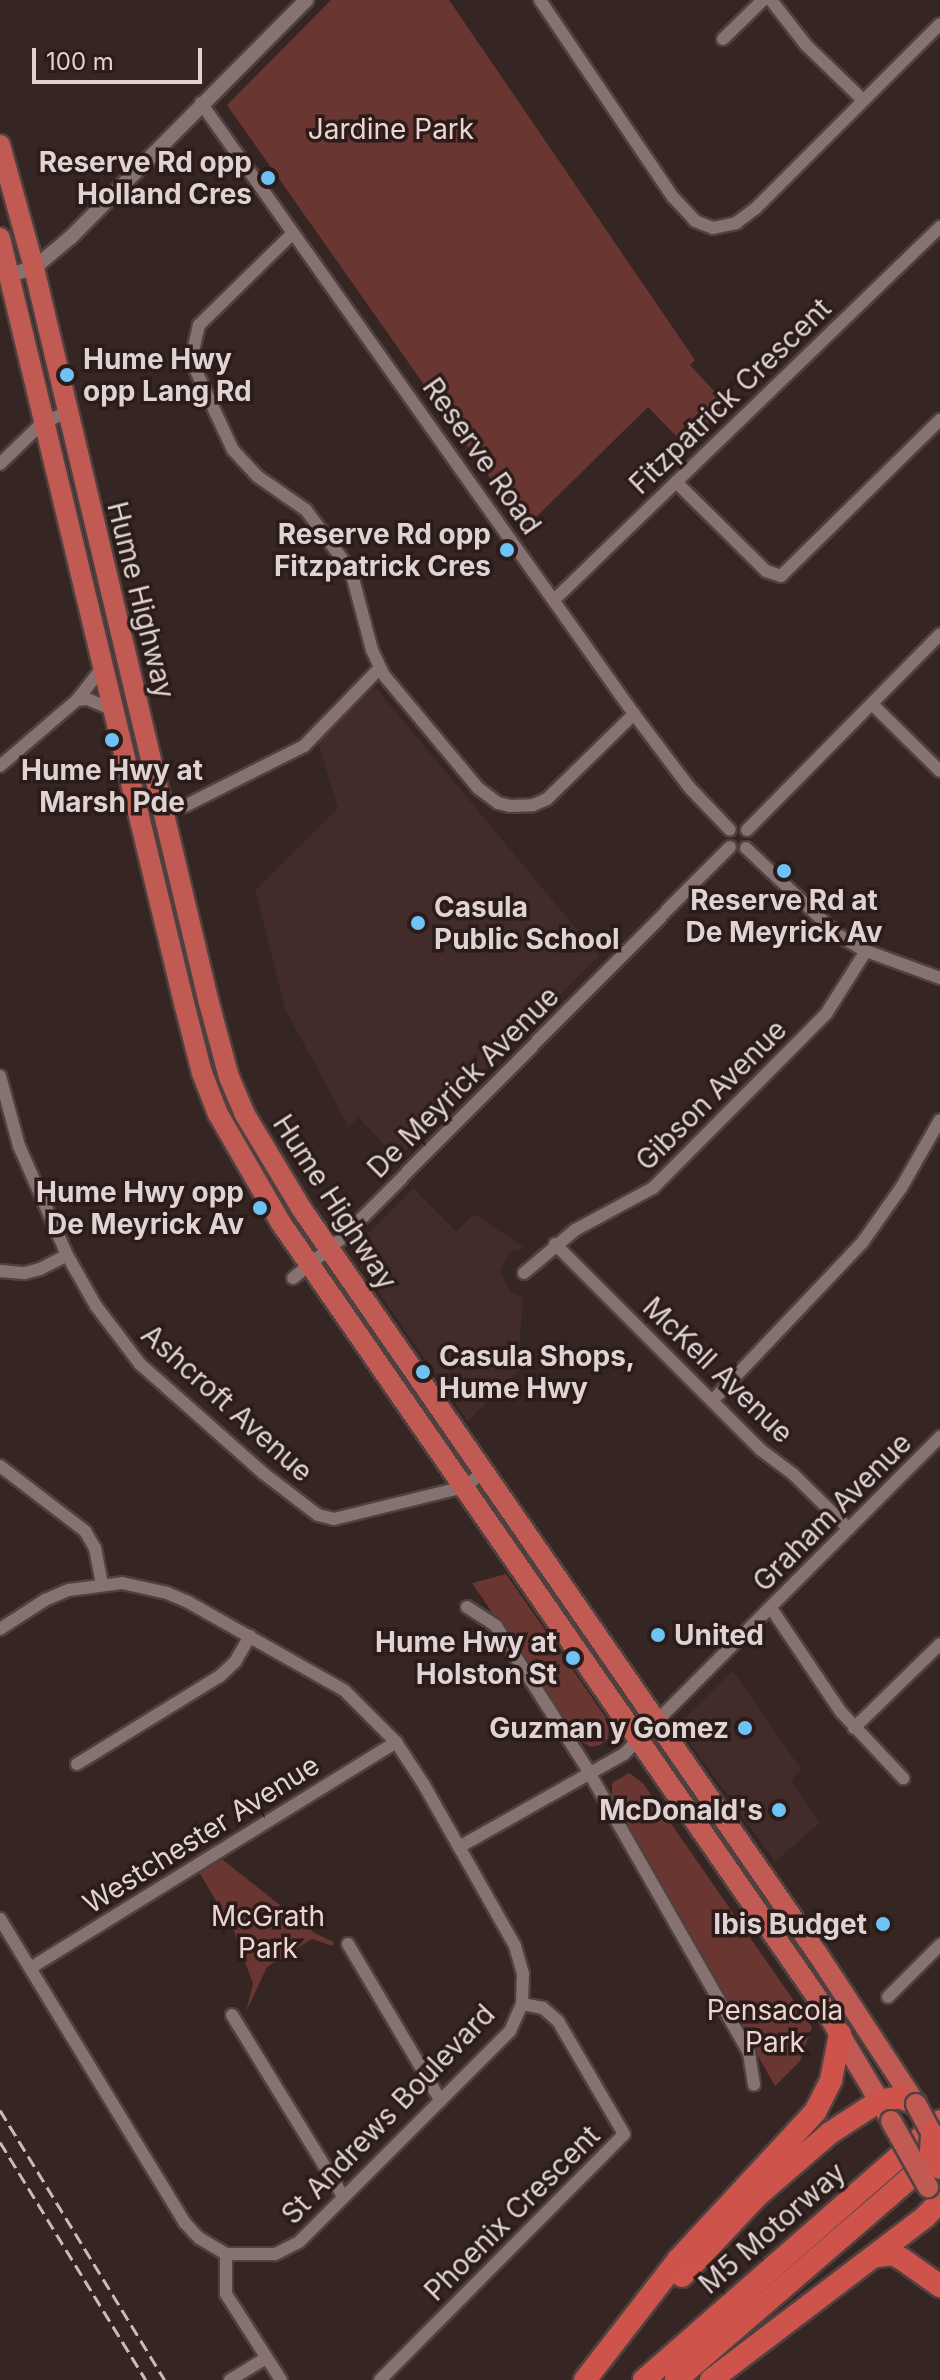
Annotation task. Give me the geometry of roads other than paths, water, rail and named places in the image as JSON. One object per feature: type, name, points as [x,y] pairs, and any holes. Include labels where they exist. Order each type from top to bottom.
[{"type":"highway","name":"Hume Highway","points":[[0,145],[34,268],[229,1077],[274,1167],[329,1250],[827,1968],[938,2139]]},
{"type":"highway","name":"Hume Highway","points":[[0,238],[202,1073],[240,1157],[311,1266],[840,2034],[937,2194]]},
{"type":"highway","points":[[620,2340],[678,2260],[815,2112],[831,2080],[840,2034]]},
{"type":"highway","points":[[585,2380],[792,2162],[879,2101],[899,2097],[916,2104]]},
{"type":"highway","points":[[711,2380],[873,2257],[937,2194],[931,2151],[938,2139]]},
{"type":"highway","name":"M5 Motorway","points":[[644,2380],[938,2139]]},
{"type":"highway","name":"M5 Motorway","points":[[676,2380],[938,2139]]},
{"type":"highway","points":[[873,2257],[892,2254],[940,2286]]},
{"type":"street","points":[[9,275],[34,268],[71,237],[306,0]]},
{"type":"street","points":[[540,0],[673,197],[702,225],[726,226],[746,217],[940,24]]},
{"type":"street","points":[[723,39],[763,0]]},
{"type":"street","points":[[771,0],[806,45],[863,100]]},
{"type":"street","name":"Reserve Road","points":[[201,103],[634,714],[689,787],[730,830]]},
{"type":"street","name":"Fitzpatrick Crescent","points":[[554,600],[940,227]]},
{"type":"street","points":[[293,233],[199,325],[191,360],[238,458],[257,476],[306,510],[351,571],[379,669],[478,788],[498,803],[510,806],[533,805],[547,799],[634,714]]},
{"type":"street","points":[[0,464],[43,422],[67,413]]},
{"type":"street","points":[[676,482],[766,571],[781,576],[940,420]]},
{"type":"street","points":[[747,830],[940,634]]},
{"type":"street","points":[[0,766],[77,700],[103,667]]},
{"type":"street","points":[[185,806],[304,746],[379,669]]},
{"type":"street","points":[[77,700],[87,699],[112,709]]},
{"type":"street","points":[[872,704],[940,771]]},
{"type":"street","points":[[741,827],[747,830],[751,837],[746,848],[736,851],[730,847],[726,841],[730,830],[741,827]]},
{"type":"street","name":"De Meyrick Avenue","points":[[293,1278],[329,1250],[730,847]]},
{"type":"street","points":[[746,848],[827,926],[866,951],[940,978]]},
{"type":"street","name":"Gibson Avenue","points":[[524,1273],[555,1244],[653,1188],[826,1014],[866,951]]},
{"type":"street","name":"Ashcroft Avenue","points":[[0,1076],[19,1146],[67,1255],[117,1337],[140,1364],[263,1473],[318,1515],[334,1519],[464,1487],[484,1472]]},
{"type":"street","points":[[713,1400],[862,1243],[901,1188],[940,1120]]},
{"type":"street","name":"McKell Avenue","points":[[555,1244],[761,1450],[793,1474],[849,1529]]},
{"type":"street","points":[[0,1271],[25,1273],[67,1255]]},
{"type":"street","name":"Graham Avenue","points":[[459,1847],[590,1774],[639,1741],[940,1437]]},
{"type":"street","points":[[0,1466],[85,1531],[95,1548],[102,1584]]},
{"type":"street","name":"St Andrews Boulevard","points":[[0,1629],[45,1600],[69,1590],[122,1583],[167,1593],[345,1691],[396,1742],[515,1946],[523,1974],[522,2004],[510,2031],[299,2242],[275,2254],[226,2254]]},
{"type":"street","points":[[467,1607],[496,1626],[590,1774],[749,2053],[754,2085]]},
{"type":"street","points":[[771,1608],[854,1728],[903,1778]]},
{"type":"street","points":[[77,1764],[220,1676],[235,1662],[250,1636]]},
{"type":"street","points":[[854,1728],[940,1644]]},
{"type":"street","name":"Westchester Avenue","points":[[32,1967],[396,1742]]},
{"type":"street","points":[[0,1919],[185,2223],[199,2238],[226,2254],[226,2294],[281,2380]]},
{"type":"street","points":[[348,1944],[441,2101]]},
{"type":"street","points":[[888,1997],[940,1945]]},
{"type":"street","name":"Phoenix Crescent","points":[[380,2380],[624,2134],[558,2021],[543,2008],[522,2004]]},
{"type":"street","points":[[232,2015],[343,2196]]},
{"type":"street","points":[[230,2380],[266,2358]]},
{"type":"railway","points":[[0,2110],[165,2380]]},
{"type":"railway","points":[[0,2142],[146,2380]]},
{"type":"place","name":"Reserve Rd opp Holland Cres","points":[[268,178]]},
{"type":"place","name":"Hume Hwy opp Lang Rd","points":[[67,375]]},
{"type":"place","name":"Reserve Rd opp Fitzpatrick Cres","points":[[507,550]]},
{"type":"place","name":"Hume Hwy at Marsh Pde","points":[[112,740]]},
{"type":"place","name":"Reserve Rd at De Meyrick Av","points":[[784,871]]},
{"type":"place","name":"Casula Public School","points":[[418,923]]},
{"type":"place","name":"Hume Hwy opp De Meyrick Av","points":[[260,1208]]},
{"type":"place","name":"Casula Shops, Hume Hwy","points":[[423,1372]]},
{"type":"place","name":"United","points":[[658,1635]]},
{"type":"place","name":"Hume Hwy at Holston St","points":[[573,1658]]},
{"type":"place","name":"Guzman y Gomez","points":[[745,1728]]},
{"type":"place","name":"McDonald's","points":[[779,1810]]},
{"type":"place","name":"Ibis Budget","points":[[883,1924]]},
{"type":"park label","name":"Jardine Park","points":[[391,129]]},
{"type":"park label","name":"McGrath Park","points":[[268,1932]]},
{"type":"park label","name":"Pensacola Park","points":[[775,2026]]}]
